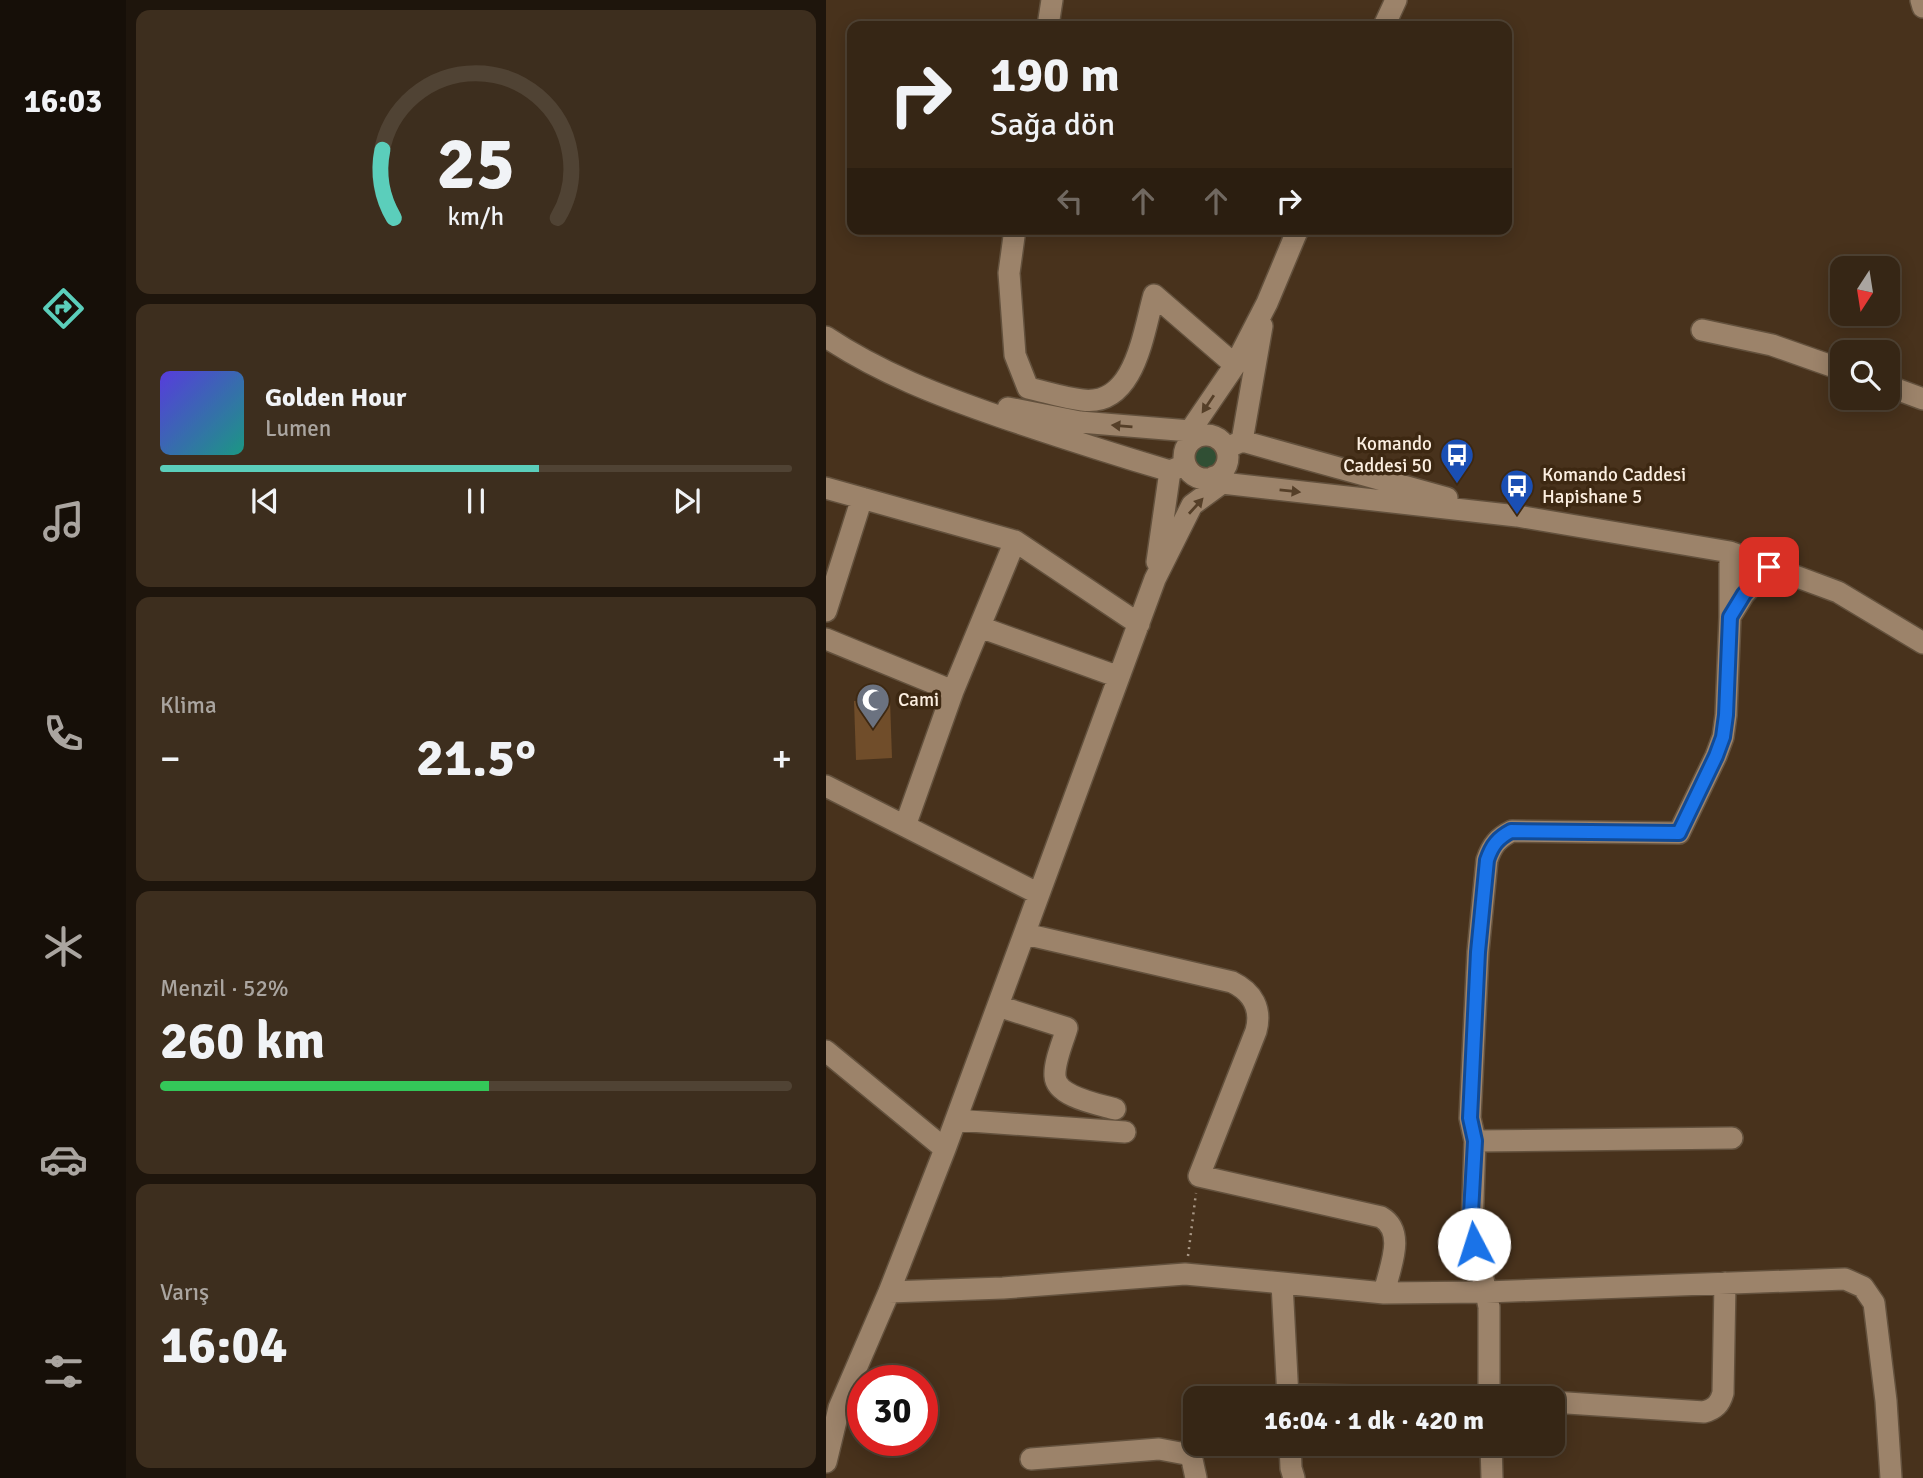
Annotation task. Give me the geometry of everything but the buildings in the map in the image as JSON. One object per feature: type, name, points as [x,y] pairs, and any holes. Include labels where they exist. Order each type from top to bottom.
[{"type":"street","points":[[1049,21],[1052,0]]},
{"type":"street","points":[[1386,21],[1395,0]]},
{"type":"street","points":[[1921,0],[1923,7]]},
{"type":"street","points":[[1014,235],[1009,273],[1015,355],[1028,388],[1084,401],[1111,397],[1130,375],[1154,295],[1235,365]]},
{"type":"street","points":[[1155,579],[1177,468],[1186,445],[1235,365],[1295,235]]},
{"type":"street","points":[[826,1462],[833,1407],[889,1292],[956,1121],[1155,579],[1192,505],[1218,480],[1228,462],[1266,303]]},
{"type":"street","points":[[1702,330],[1772,345],[1830,365]]},
{"type":"street","points":[[826,337],[857,358],[933,393],[1074,442],[1177,468],[1200,478],[1517,516],[1730,552],[1838,592],[1923,643]]},
{"type":"street","points":[[1900,390],[1923,399]]},
{"type":"street","points":[[933,393],[1080,422],[1211,435],[1223,442],[1517,516]]},
{"type":"street","points":[[826,488],[1015,541],[1139,624]]},
{"type":"street","points":[[826,611],[862,498]]},
{"type":"street","points":[[905,826],[953,691],[1015,541]]},
{"type":"street","points":[[1487,1386],[1489,1307],[1474,1244],[1471,1213],[1475,1141],[1470,1118],[1478,952],[1487,860],[1492,846],[1500,837],[1511,831],[1679,833],[1723,737],[1730,617],[1730,552]]},
{"type":"street","points":[[1730,617],[1744,594],[1769,567]]},
{"type":"street","points":[[980,627],[1119,677]]},
{"type":"street","points":[[826,639],[953,691]]},
{"type":"street","points":[[826,786],[1039,894]]},
{"type":"street","points":[[1025,934],[1232,982],[1250,994],[1258,1010],[1256,1031],[1199,1176],[1381,1217],[1388,1221],[1393,1227],[1396,1241],[1384,1293]]},
{"type":"street","points":[[999,1006],[1067,1028],[1055,1075],[1059,1087],[1071,1095],[1115,1110]]},
{"type":"street","points":[[826,1051],[945,1149]]},
{"type":"street","points":[[956,1121],[1125,1132]]},
{"type":"street","points":[[1475,1141],[1732,1138]]},
{"type":"street","points":[[889,1292],[1003,1288],[1185,1274],[1384,1293],[1486,1292],[1844,1279],[1854,1281],[1870,1294],[1874,1303],[1885,1389],[1891,1478]]},
{"type":"street","points":[[1282,1283],[1287,1386]]},
{"type":"street","points":[[1565,1403],[1704,1412],[1712,1410],[1721,1400],[1723,1392],[1725,1283]]},
{"type":"street","points":[[1031,1459],[1159,1449],[1191,1455],[1196,1478]]},
{"type":"street","points":[[1290,1456],[1294,1478]]},
{"type":"street","points":[[1491,1456],[1492,1478]]},
{"type":"path","points":[[1185,1274],[1199,1176]]},
{"type":"green space","points":[[1206,446],[1216,453],[1217,457],[1210,467],[1206,468],[1196,461],[1195,457],[1202,447]]},
{"type":"place","name":"Komando Caddesi 50","points":[[1457,485]]},
{"type":"place","name":"Komando Caddesi Hapishane 5","points":[[1517,516]]},
{"type":"place","name":"Cami","points":[[873,730]]},
{"type":"route","points":[[1474,1244],[1471,1213],[1475,1141],[1470,1118],[1478,952],[1487,860],[1492,846],[1500,837],[1511,831],[1679,833],[1723,737],[1730,617],[1744,594],[1769,567]]}]
